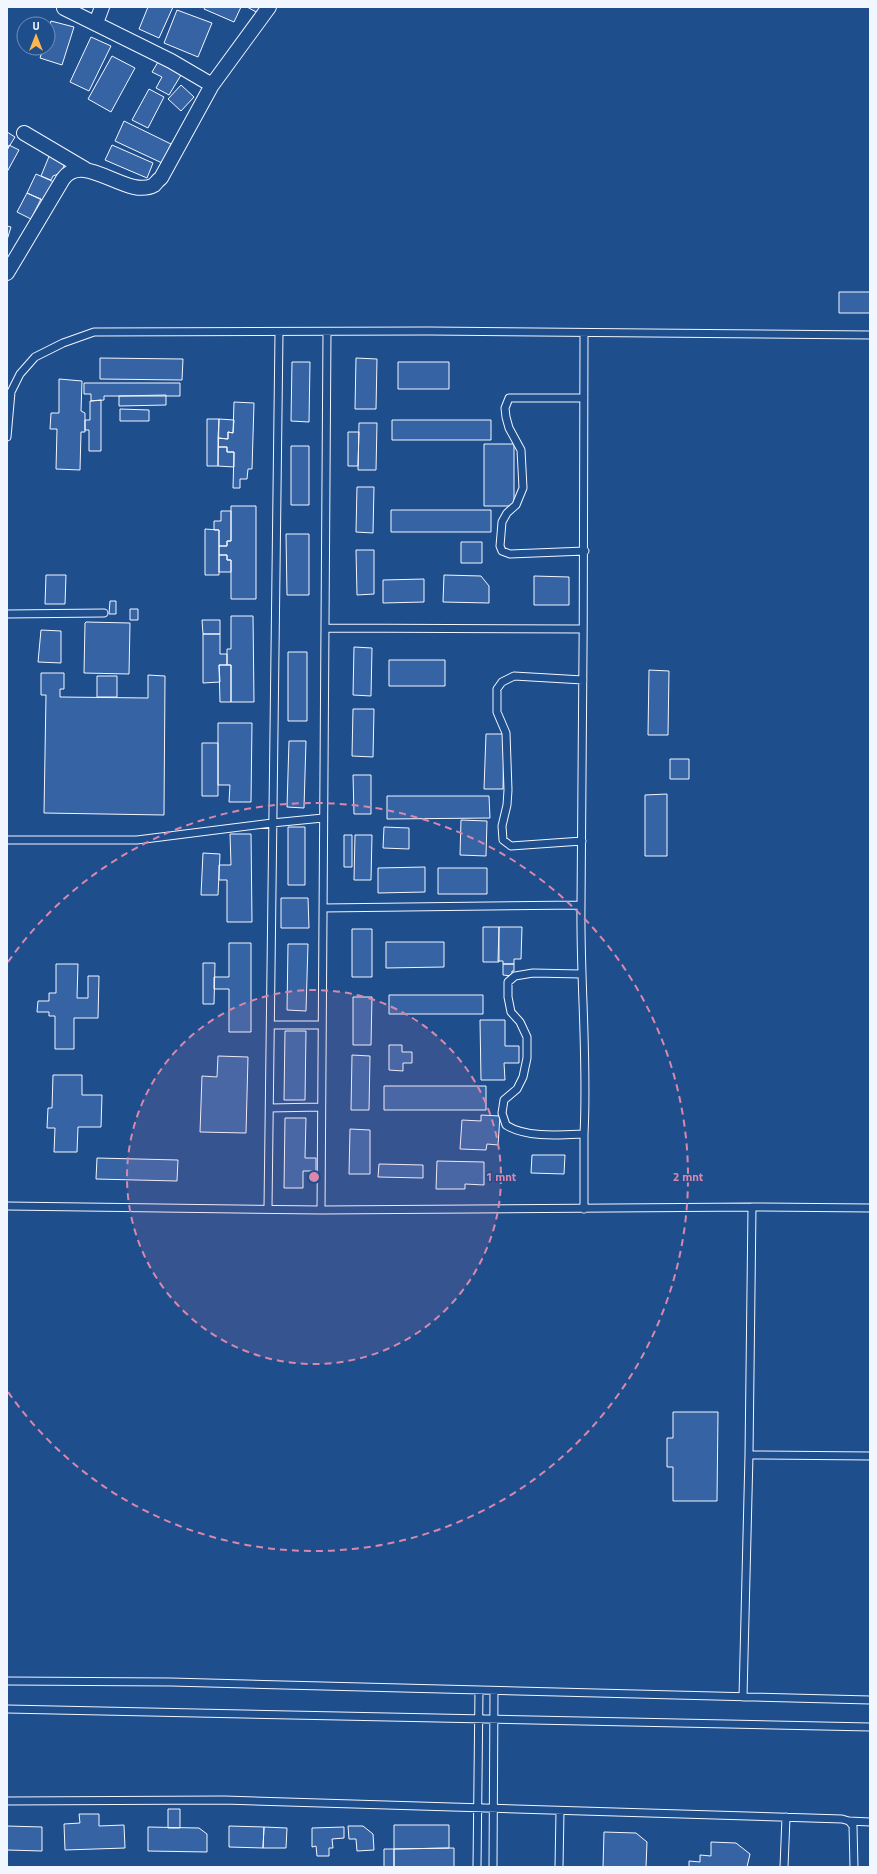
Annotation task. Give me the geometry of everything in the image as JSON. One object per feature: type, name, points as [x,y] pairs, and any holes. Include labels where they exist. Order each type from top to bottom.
[{"type":"street","points":[[96,24],[102,7]]},
{"type":"street","points":[[24,134],[85,169],[129,185],[143,188],[153,185],[163,174],[212,85],[269,7]]},
{"type":"street","points":[[64,8],[171,61],[212,85]]},
{"type":"street","points":[[7,273],[34,225],[66,175],[85,169]]},
{"type":"lane","points":[[7,437],[11,392],[20,374],[35,356],[63,343],[94,332],[279,333],[428,331],[584,334],[870,335]]},
{"type":"lane","points":[[321,1210],[320,1107],[326,628],[327,332]]},
{"type":"lane","points":[[268,1208],[279,333]]},
{"type":"lane","points":[[584,334],[585,551],[581,905],[581,974],[586,1101],[584,1134],[584,1209]]},
{"type":"lane","points":[[584,398],[509,398],[507,401],[506,416],[509,428],[521,450],[523,488],[516,505],[507,513],[502,522],[500,546],[502,551],[510,554],[585,551]]},
{"type":"lane","points":[[7,614],[104,614]]},
{"type":"lane","points":[[326,628],[583,629]]},
{"type":"lane","points":[[582,841],[511,846],[503,840],[502,826],[507,805],[508,790],[506,733],[497,712],[496,699],[497,689],[502,682],[514,676],[583,680]]},
{"type":"lane","points":[[7,840],[137,840],[323,818]]},
{"type":"lane","points":[[323,908],[581,905]]},
{"type":"lane","points":[[581,974],[533,973],[515,976],[508,982],[508,997],[511,1012],[520,1022],[527,1037],[527,1058],[523,1077],[517,1089],[504,1100],[502,1113],[506,1124],[514,1130],[552,1135],[584,1134]]},
{"type":"lane","points":[[271,1025],[321,1025]]},
{"type":"lane","points":[[270,1108],[320,1107]]},
{"type":"lane","points":[[7,1206],[268,1208],[321,1210],[752,1207],[870,1208]]},
{"type":"lane","points":[[743,1697],[749,1455],[752,1207]]},
{"type":"lane","points":[[749,1455],[870,1456]]},
{"type":"lane","points":[[7,1681],[171,1682],[870,1700]]},
{"type":"lane","points":[[477,1867],[479,1690]]},
{"type":"lane","points":[[493,1867],[494,1691]]},
{"type":"lane","points":[[7,1709],[870,1727]]},
{"type":"lane","points":[[7,1801],[224,1800],[478,1808],[494,1810],[842,1819],[849,1821],[870,1822]]},
{"type":"lane","points":[[559,1867],[560,1811]]},
{"type":"lane","points":[[784,1867],[786,1818]]},
{"type":"lane","points":[[849,1821],[853,1826],[854,1831],[854,1867]]},
{"type":"building","points":[[148,7],[173,7],[159,38],[139,29]]},
{"type":"building","points":[[205,7],[241,7],[234,22],[204,9]]},
{"type":"building","points":[[247,7],[262,7],[258,13]]},
{"type":"building","points":[[177,10],[212,23],[198,57],[164,43]]},
{"type":"building","points":[[56,22],[74,27],[62,65],[40,58],[41,56],[56,56]]},
{"type":"building","points":[[91,37],[111,46],[89,91],[70,82]]},
{"type":"building","points":[[112,56],[135,68],[111,112],[88,99]]},
{"type":"building","points":[[158,62],[181,75],[169,95],[156,88],[162,77],[152,72]]},
{"type":"building","points":[[181,85],[194,97],[181,111],[168,99]]},
{"type":"building","points":[[149,89],[164,97],[148,128],[132,120]]},
{"type":"building","points":[[124,121],[171,144],[162,163],[115,141]]},
{"type":"building","points":[[7,132],[15,137],[7,150]]},
{"type":"building","points":[[9,145],[19,150],[7,172],[7,150]]},
{"type":"building","points":[[112,145],[153,163],[147,178],[105,160]]},
{"type":"building","points":[[50,154],[66,161],[61,173],[53,176],[51,180],[41,176]]},
{"type":"building","points":[[36,174],[54,182],[44,201],[27,193]]},
{"type":"building","points":[[27,193],[41,199],[31,219],[17,212]]},
{"type":"building","points":[[7,226],[11,227],[7,240]]},
{"type":"building","points":[[839,292],[870,292],[870,313],[839,313]]},
{"type":"building","points":[[100,358],[183,359],[182,380],[100,379]]},
{"type":"building","points":[[356,358],[377,359],[376,409],[355,409]]},
{"type":"building","points":[[292,362],[310,362],[309,422],[291,421]]},
{"type":"building","points":[[398,362],[449,362],[449,389],[398,389]]},
{"type":"building","points":[[59,379],[82,381],[81,411],[85,413],[85,432],[81,432],[80,470],[56,469],[57,429],[50,429],[51,413],[59,413]]},
{"type":"building","points":[[84,383],[180,383],[180,396],[104,396],[104,400],[91,401],[91,394],[84,394]]},
{"type":"building","points":[[166,395],[166,405],[119,406],[119,396]]},
{"type":"building","points":[[101,400],[101,451],[89,451],[89,430],[85,430],[85,420],[90,420],[90,401]]},
{"type":"building","points":[[234,402],[254,403],[252,469],[248,469],[247,479],[240,479],[240,488],[233,488],[234,452],[227,452],[227,447],[218,447],[218,438],[228,439],[228,432],[233,433]]},
{"type":"building","points":[[120,409],[149,410],[149,421],[120,421]]},
{"type":"building","points":[[207,419],[219,419],[218,466],[207,466]]},
{"type":"building","points":[[219,419],[234,420],[233,433],[228,432],[228,439],[218,438]]},
{"type":"building","points":[[392,420],[491,420],[491,440],[392,440]]},
{"type":"building","points":[[359,423],[377,423],[376,470],[358,470]]},
{"type":"building","points":[[348,432],[359,432],[358,466],[348,466]]},
{"type":"building","points":[[484,444],[514,444],[514,506],[484,506]]},
{"type":"building","points":[[291,446],[309,446],[309,505],[291,505]]},
{"type":"building","points":[[218,447],[227,447],[227,452],[234,452],[234,467],[218,466]]},
{"type":"building","points":[[357,487],[374,487],[373,533],[356,532]]},
{"type":"building","points":[[231,506],[256,506],[256,599],[231,599],[231,560],[227,560],[227,555],[219,555],[219,546],[227,546],[227,541],[231,541]]},
{"type":"building","points":[[391,510],[491,510],[491,532],[391,532]]},
{"type":"building","points":[[221,511],[231,511],[231,541],[227,541],[227,546],[219,546],[219,530],[214,530],[214,521],[221,521]]},
{"type":"building","points":[[205,529],[219,530],[219,575],[205,575]]},
{"type":"building","points":[[286,534],[309,534],[309,595],[287,595]]},
{"type":"building","points":[[461,542],[482,542],[482,563],[461,563]]},
{"type":"building","points":[[356,550],[374,550],[374,594],[357,595]]},
{"type":"building","points":[[219,555],[227,555],[227,560],[231,560],[231,572],[219,572]]},
{"type":"building","points":[[46,575],[66,575],[65,604],[45,604]]},
{"type":"building","points":[[444,575],[481,576],[489,586],[489,603],[443,602]]},
{"type":"building","points":[[534,576],[569,577],[569,605],[534,605]]},
{"type":"building","points":[[424,579],[424,602],[383,603],[383,580]]},
{"type":"building","points":[[110,601],[116,601],[116,614],[109,614]]},
{"type":"building","points":[[130,609],[138,609],[138,620],[130,620]]},
{"type":"building","points":[[231,616],[253,616],[254,702],[231,702],[231,665],[227,665],[227,649],[231,649]]},
{"type":"building","points":[[202,620],[220,620],[220,634],[203,634]]},
{"type":"building","points":[[86,622],[130,623],[129,674],[84,673]]},
{"type":"building","points":[[41,630],[61,631],[61,663],[38,662]]},
{"type":"building","points":[[203,634],[220,634],[220,654],[227,654],[227,665],[219,665],[220,682],[203,683]]},
{"type":"building","points":[[354,647],[372,648],[371,696],[353,695]]},
{"type":"building","points":[[288,652],[307,652],[307,721],[288,721]]},
{"type":"building","points":[[389,660],[445,660],[445,686],[389,686]]},
{"type":"building","points":[[219,665],[231,665],[231,702],[220,702]]},
{"type":"building","points":[[649,670],[669,671],[668,735],[648,735]]},
{"type":"building","points":[[41,673],[64,673],[64,689],[60,689],[60,697],[148,698],[148,675],[165,676],[164,815],[44,813],[46,695],[41,695]]},
{"type":"building","points":[[97,676],[117,676],[117,697],[97,697]]},
{"type":"building","points":[[353,709],[374,709],[373,757],[352,756]]},
{"type":"building","points":[[218,723],[252,723],[251,802],[229,802],[230,785],[218,785]]},
{"type":"building","points":[[486,734],[504,734],[503,789],[484,789]]},
{"type":"building","points":[[289,741],[306,741],[304,808],[287,807]]},
{"type":"building","points":[[202,743],[218,743],[218,796],[202,796]]},
{"type":"building","points":[[670,759],[689,759],[689,779],[670,779]]},
{"type":"building","points":[[353,775],[371,775],[371,814],[354,814]]},
{"type":"building","points":[[667,794],[667,856],[645,856],[645,795]]},
{"type":"building","points":[[387,796],[489,796],[490,818],[387,819]]},
{"type":"building","points":[[461,820],[487,821],[486,856],[460,855]]},
{"type":"building","points":[[288,827],[305,827],[305,885],[288,885]]},
{"type":"building","points":[[384,827],[409,828],[409,849],[383,848]]},
{"type":"building","points":[[230,834],[251,834],[252,922],[227,922],[227,880],[219,880],[219,865],[231,865]]},
{"type":"building","points":[[344,835],[352,835],[352,867],[344,867]]},
{"type":"building","points":[[355,835],[372,835],[371,880],[354,880]]},
{"type":"building","points":[[203,853],[220,854],[218,895],[201,895]]},
{"type":"building","points":[[425,867],[425,892],[378,893],[378,868]]},
{"type":"building","points":[[438,868],[487,868],[487,894],[438,894]]},
{"type":"building","points":[[281,898],[308,898],[309,928],[281,928]]},
{"type":"building","points":[[483,927],[499,927],[499,962],[483,962]]},
{"type":"building","points":[[499,927],[522,927],[521,959],[514,959],[514,964],[503,964],[503,961],[498,961]]},
{"type":"building","points":[[352,929],[372,929],[372,977],[352,977]]},
{"type":"building","points":[[386,942],[444,942],[444,967],[386,968]]},
{"type":"building","points":[[229,943],[251,943],[251,1032],[229,1032],[229,989],[214,989],[214,977],[229,977]]},
{"type":"building","points":[[288,944],[308,944],[306,1011],[287,1010]]},
{"type":"building","points":[[203,963],[215,963],[214,1004],[203,1004]]},
{"type":"building","points":[[56,964],[78,964],[77,998],[88,998],[88,976],[99,976],[98,1018],[74,1018],[74,1049],[55,1049],[55,1016],[49,1016],[49,1012],[37,1012],[38,1001],[49,1001],[49,993],[56,993]]},
{"type":"building","points":[[503,964],[514,964],[512,976],[503,975]]},
{"type":"building","points":[[389,995],[483,995],[483,1014],[389,1014]]},
{"type":"building","points":[[353,997],[372,997],[371,1045],[353,1045]]},
{"type":"building","points":[[480,1020],[505,1020],[505,1046],[519,1046],[519,1063],[504,1063],[505,1080],[481,1080]]},
{"type":"building","points":[[285,1031],[306,1031],[305,1100],[284,1100]]},
{"type":"building","points":[[389,1045],[402,1045],[402,1052],[412,1052],[412,1063],[403,1063],[403,1071],[389,1070]]},
{"type":"building","points":[[352,1055],[370,1056],[369,1110],[351,1110]]},
{"type":"building","points":[[218,1056],[248,1057],[246,1133],[200,1132],[202,1076],[217,1077]]},
{"type":"building","points":[[53,1075],[82,1075],[82,1095],[102,1095],[101,1127],[78,1127],[77,1152],[54,1152],[55,1128],[47,1128],[48,1108],[52,1108]]},
{"type":"building","points":[[384,1086],[486,1086],[486,1110],[384,1110]]},
{"type":"building","points":[[481,1115],[500,1116],[498,1145],[487,1144],[486,1150],[460,1149],[462,1120],[481,1121]]},
{"type":"building","points":[[285,1118],[306,1118],[305,1158],[316,1158],[316,1171],[303,1171],[303,1188],[284,1188]]},
{"type":"building","points":[[350,1129],[370,1130],[370,1174],[349,1174]]},
{"type":"building","points":[[532,1155],[565,1155],[564,1174],[531,1173]]},
{"type":"building","points":[[97,1158],[178,1160],[177,1181],[96,1179]]},
{"type":"building","points":[[437,1161],[484,1162],[484,1185],[465,1184],[465,1189],[436,1189]]},
{"type":"building","points":[[379,1164],[423,1165],[423,1178],[378,1177]]},
{"type":"building","points":[[673,1412],[718,1412],[717,1501],[673,1501],[673,1467],[667,1467],[667,1438],[673,1438]]},
{"type":"building","points":[[168,1809],[180,1809],[180,1828],[168,1828]]},
{"type":"building","points":[[79,1814],[99,1814],[99,1826],[124,1825],[125,1848],[65,1850],[64,1824],[80,1823]]},
{"type":"building","points":[[394,1825],[449,1825],[449,1848],[394,1849]]},
{"type":"building","points":[[7,1826],[42,1827],[42,1851],[7,1850]]},
{"type":"building","points":[[229,1826],[264,1827],[263,1848],[229,1847]]},
{"type":"building","points":[[348,1826],[363,1826],[373,1834],[374,1850],[357,1851],[356,1839],[349,1839]]},
{"type":"building","points":[[148,1827],[199,1828],[207,1834],[207,1852],[148,1851]]},
{"type":"building","points":[[264,1827],[287,1828],[286,1848],[263,1848]]},
{"type":"building","points":[[344,1827],[344,1838],[332,1839],[333,1848],[329,1848],[329,1856],[317,1856],[316,1846],[312,1847],[312,1828]]},
{"type":"building","points":[[604,1832],[636,1833],[647,1842],[646,1867],[603,1867]]},
{"type":"building","points":[[711,1842],[736,1843],[750,1854],[747,1867],[689,1867],[689,1861],[700,1862],[700,1855],[711,1856]]},
{"type":"building","points":[[454,1848],[454,1867],[394,1867],[394,1849]]},
{"type":"building","points":[[384,1849],[394,1849],[394,1867],[384,1867]]}]
